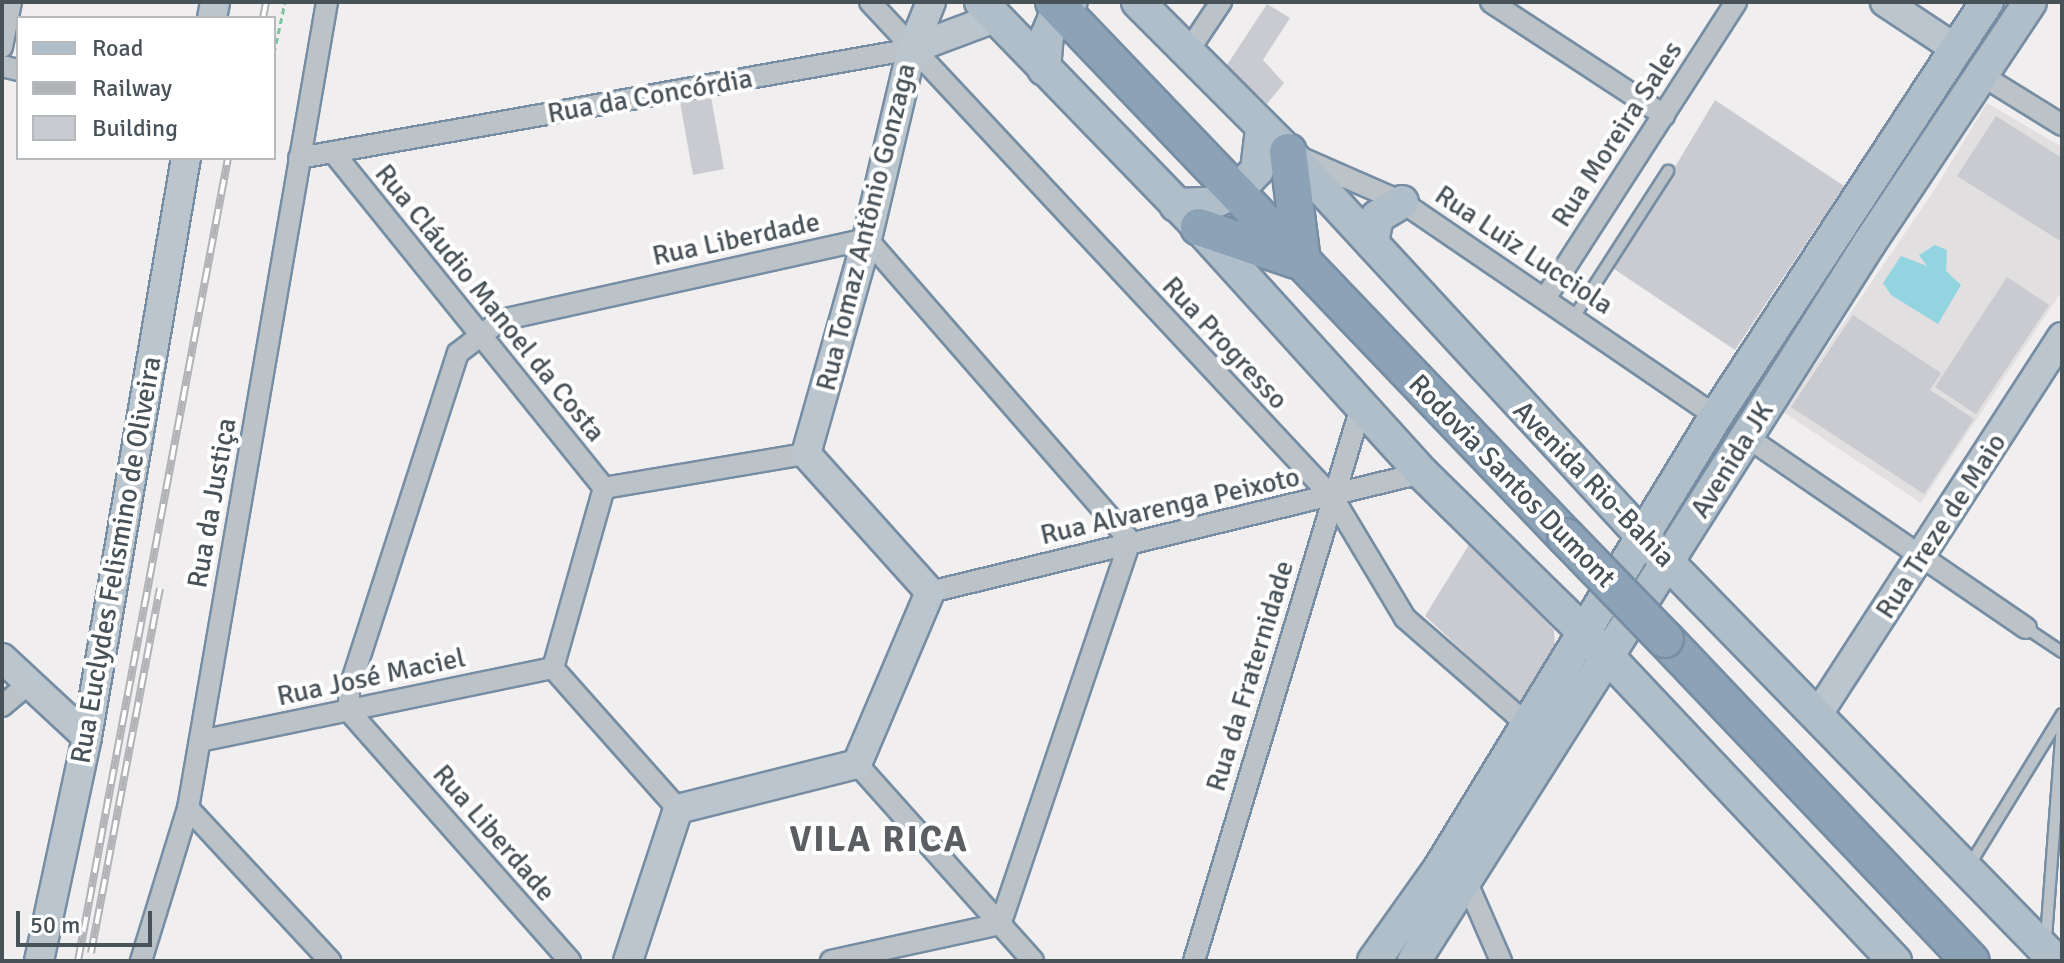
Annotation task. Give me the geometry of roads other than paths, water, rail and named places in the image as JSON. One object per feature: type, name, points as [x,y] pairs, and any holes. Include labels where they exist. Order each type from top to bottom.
[{"type":"highway","name":"Rodovia Santos Dumont","points":[[1061,4],[1302,262],[1971,961]]},
{"type":"highway","points":[[1275,141],[1302,262]]},
{"type":"highway","points":[[1188,216],[1302,262]]},
{"type":"main road","name":"Avenida Rio-Bahia","points":[[1138,2],[1189,50],[1372,243],[1643,537],[2050,955]]},
{"type":"main road","name":"Avenida JK","points":[[1374,961],[1529,726],[1716,416],[1987,2]]},
{"type":"main road","name":"Avenida JK","points":[[1414,961],[1467,883],[1747,437],[2030,2]]},
{"type":"main road","points":[[1044,69],[1047,36],[1061,4]]},
{"type":"main road","points":[[988,10],[1188,216],[1422,473],[1584,633],[1895,961]]},
{"type":"main road","points":[[1188,216],[1236,192],[1257,170],[1275,141]]},
{"type":"main road","points":[[1372,243],[1377,217],[1402,202]]},
{"type":"street","points":[[2,47],[11,2]]},
{"type":"street","name":"Rua da Justiça","points":[[144,959],[188,808],[327,2]]},
{"type":"street","name":"Rua Progresso","points":[[870,2],[1333,498],[1405,618],[1529,726]]},
{"type":"street","name":"Rua Tomaz Antônio Gonzaga","points":[[806,454],[867,239],[912,49],[931,2]]},
{"type":"street","points":[[1189,50],[1221,2]]},
{"type":"street","points":[[1491,2],[1664,115]]},
{"type":"street","name":"Rua Moreira Sales","points":[[1546,297],[1736,2]]},
{"type":"street","points":[[1885,2],[1956,49]]},
{"type":"street","name":"Rua da Concórdia","points":[[299,158],[912,49],[988,10]]},
{"type":"street","points":[[1983,76],[2062,125]]},
{"type":"street","name":"Rua Luiz Lucciola","points":[[1275,141],[1402,202],[1546,297],[1716,416]]},
{"type":"street","name":"Rua Cláudio Manoel da Costa","points":[[333,152],[604,488]]},
{"type":"street","name":"Rua Euclydes Felismino de Oliveira","points":[[39,961],[87,737],[186,160]]},
{"type":"street","points":[[867,239],[1130,541],[1000,924]]},
{"type":"street","name":"Rua Liberdade","points":[[570,961],[349,711],[349,690],[458,353],[501,320],[867,239]]},
{"type":"street","name":"Rua Treze de Maio","points":[[1818,714],[1924,555],[2062,337]]},
{"type":"street","name":"Rua da Fraternidade","points":[[1194,961],[1361,407]]},
{"type":"street","points":[[1747,437],[1924,555],[2026,628]]},
{"type":"street","points":[[678,809],[553,668],[604,488],[806,454],[930,592],[857,764]]},
{"type":"street","name":"Rua Alvarenga Peixoto","points":[[930,592],[1130,541],[1333,498],[1422,473]]},
{"type":"street","points":[[2,658],[27,685],[87,737]]},
{"type":"street","name":"Rua José Maciel","points":[[200,741],[553,668]]},
{"type":"street","points":[[2,706],[27,685]]},
{"type":"street","points":[[857,764],[1033,961]]},
{"type":"street","points":[[678,809],[857,764]]},
{"type":"street","points":[[188,808],[330,961]]},
{"type":"street","points":[[628,961],[678,809]]},
{"type":"street","points":[[1467,883],[1501,961]]},
{"type":"street","points":[[831,961],[1000,924]]},
{"type":"lane","points":[[1574,317],[1668,171]]},
{"type":"lane","points":[[2026,628],[2062,652]]},
{"type":"lane","points":[[1966,870],[2062,714]]},
{"type":"lane","points":[[2050,955],[2062,725]]},
{"type":"water","points":[[1935,245],[1947,250],[1946,271],[1961,285],[1938,324],[1891,295],[1883,283],[1901,256],[1927,266],[1919,255]]},
{"type":"railway","points":[[263,16],[266,2]]},
{"type":"railway","points":[[78,961],[228,160]]},
{"type":"railway","points":[[91,953],[160,588]]},
{"type":"district","name":"VILA RICA","points":[[879,840]]}]
